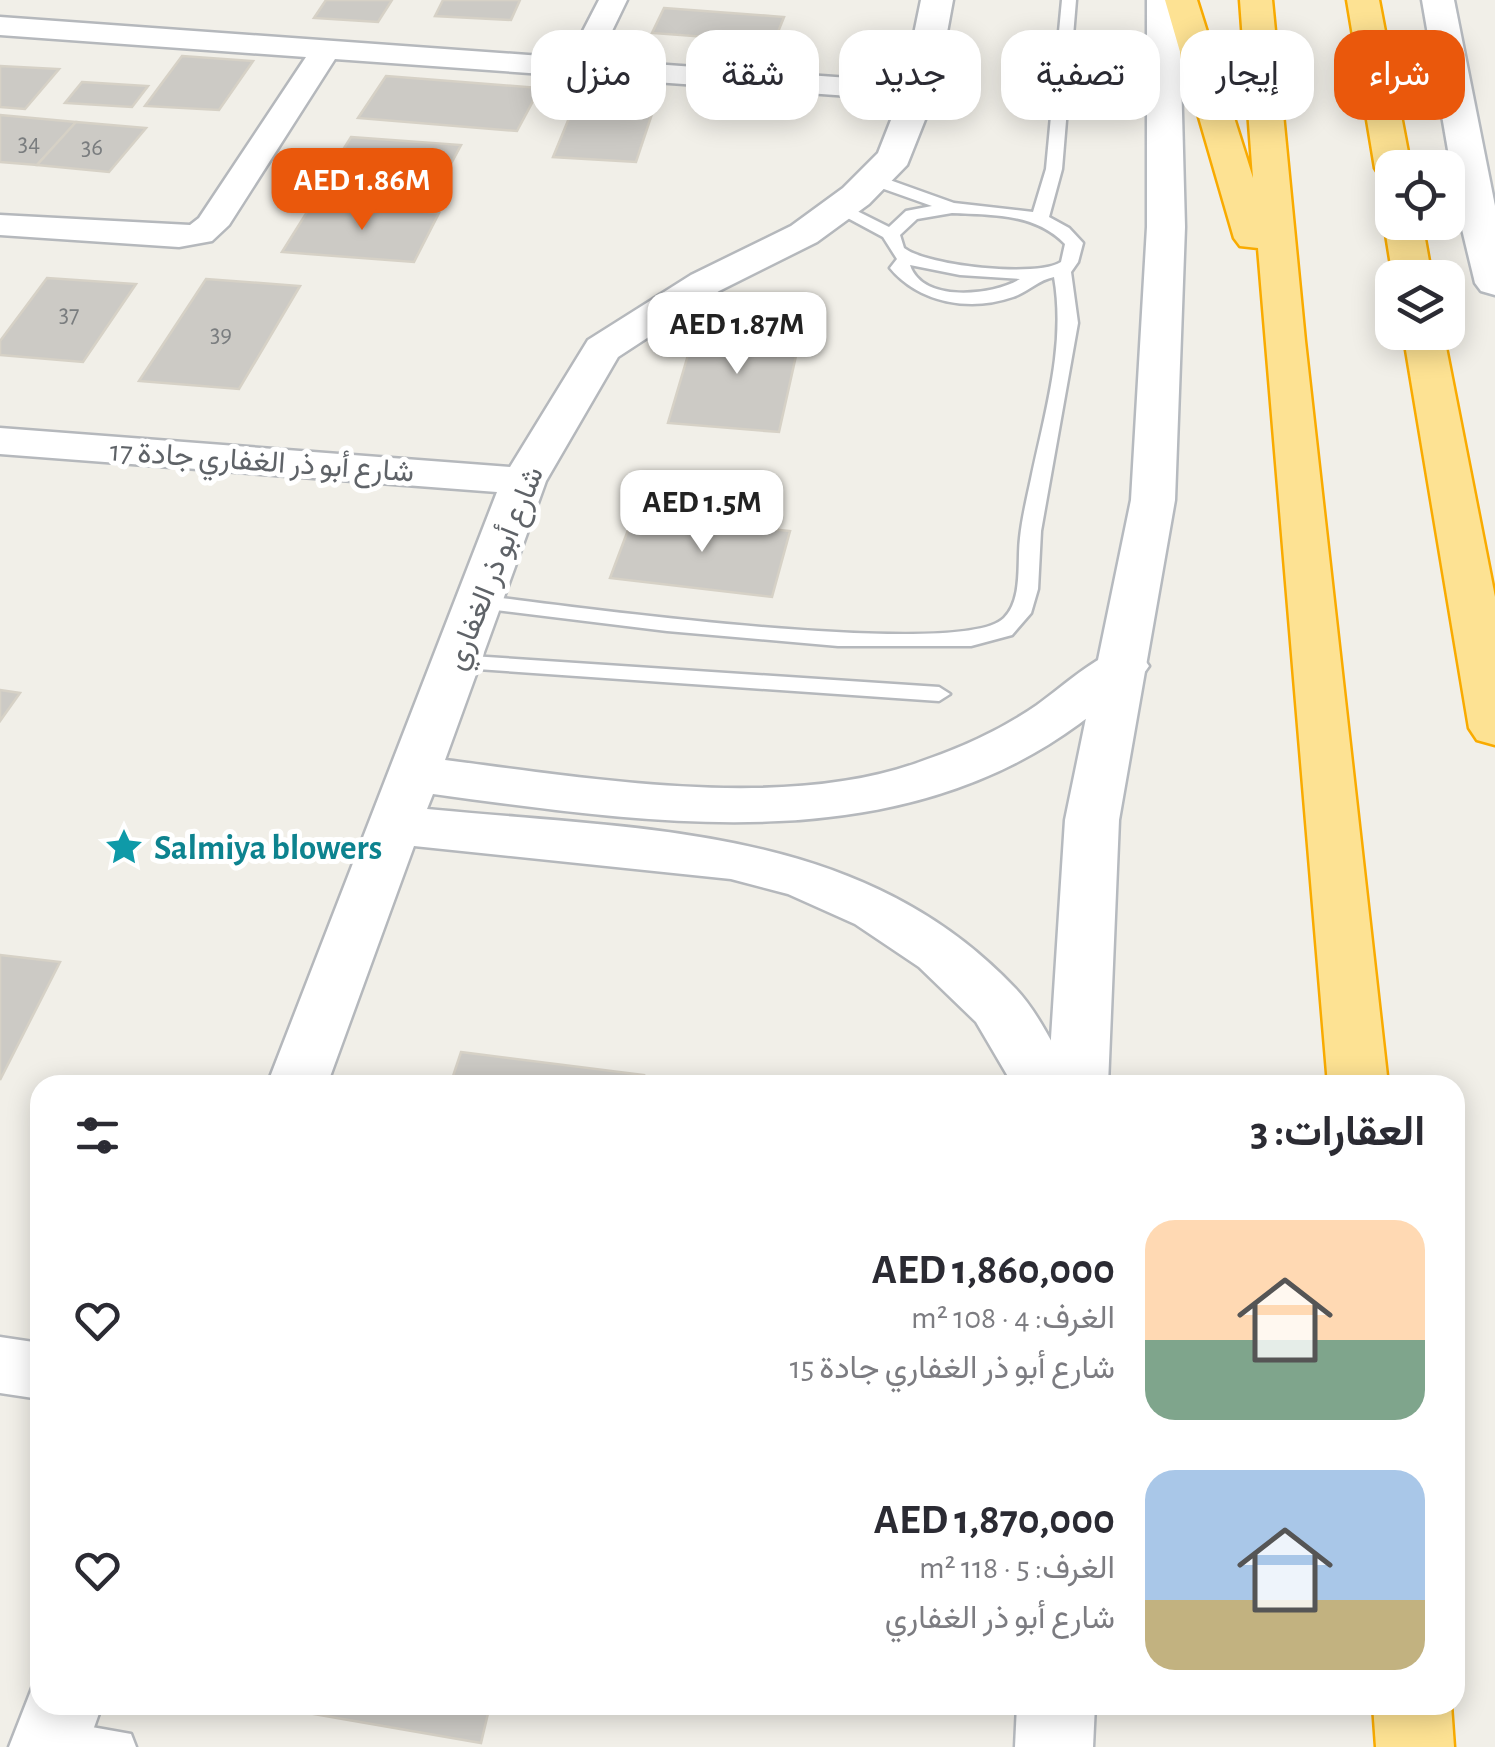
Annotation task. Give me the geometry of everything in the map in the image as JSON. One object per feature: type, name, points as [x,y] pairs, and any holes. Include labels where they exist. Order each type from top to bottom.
[{"type":"highway","points":[[1181,0],[1285,342]]},
{"type":"highway","points":[[1256,0],[1285,342],[1357,1075]]},
{"type":"highway","points":[[1363,0],[1390,150]]},
{"type":"highway","points":[[1426,350],[1495,728]]},
{"type":"highway","points":[[1413,1715],[1416,1747]]},
{"type":"street","points":[[598,30],[613,0]]},
{"type":"street","name":"شارع أبو ذر الغفاري","points":[[931,30],[937,0]]},
{"type":"street","points":[[1079,1075],[1092,820],[1153,500],[1166,227],[1163,0]]},
{"type":"street","points":[[1444,5],[1480,224],[1495,282]]},
{"type":"street","points":[[0,26],[531,64]]},
{"type":"street","points":[[0,224],[178,237],[200,234],[212,225],[326,50]]},
{"type":"street","points":[[666,73],[839,86]]},
{"type":"street","name":"شارع أبو ذر الغفاري","points":[[301,1075],[524,480],[602,349],[706,284],[804,234],[838,209],[894,157],[909,120]]},
{"type":"street","name":"شارع أبو ذر الغفاري جادة 17","points":[[0,440],[524,480]]},
{"type":"street","points":[[414,774],[641,801],[772,802],[855,795],[976,763],[1016,742],[1124,666]]},
{"type":"street","points":[[394,825],[731,859],[804,878],[875,910],[939,952],[997,1006],[1038,1075]]},
{"type":"street","points":[[0,1365],[30,1370]]},
{"type":"street","points":[[1054,1747],[1056,1715]]},
{"type":"lane","points":[[1040,217],[1054,169],[1069,0]]},
{"type":"lane","points":[[872,179],[952,208],[1040,217],[1062,227],[1074,243],[1070,263],[1062,270],[1038,272],[933,266],[906,258],[894,248],[891,234]]},
{"type":"lane","points":[[891,234],[912,216],[952,208]]},
{"type":"lane","points":[[838,209],[891,234]]},
{"type":"lane","points":[[906,258],[899,268],[910,283],[936,293],[970,297],[1001,298],[1026,287],[1038,272]]},
{"type":"lane","points":[[478,602],[596,618],[934,642],[988,640],[1008,628],[1023,606],[1030,535],[1070,318],[1062,270]]},
{"type":"lane","points":[[456,662],[939,694]]},
{"type":"building","points":[[326,0],[392,0],[378,22],[314,18]]},
{"type":"building","points":[[443,0],[520,0],[511,20],[435,16]]},
{"type":"building","points":[[664,8],[784,17],[779,30],[686,30],[686,36],[653,30]]},
{"type":"building","points":[[182,56],[253,61],[219,110],[145,106]]},
{"type":"building","points":[[0,66],[59,69],[25,109],[0,107]]},
{"type":"building","points":[[386,76],[531,87],[531,105],[517,131],[358,118]]},
{"type":"building","points":[[82,82],[148,86],[132,107],[65,103]]},
{"type":"building","points":[[0,115],[76,122],[37,165],[0,162]]},
{"type":"building","points":[[568,120],[650,120],[636,162],[553,157]]},
{"type":"building","points":[[76,122],[146,128],[109,172],[37,165]]},
{"type":"building","points":[[351,137],[461,145],[438,188],[324,180]]},
{"type":"building","points":[[312,204],[439,213],[414,262],[282,252]]},
{"type":"building","points":[[47,278],[136,284],[83,362],[0,355],[0,341]]},
{"type":"building","points":[[206,279],[300,286],[239,389],[139,381]]},
{"type":"building","points":[[698,321],[802,329],[779,432],[668,423]]},
{"type":"building","points":[[634,514],[790,531],[772,597],[610,578]]},
{"type":"building","points":[[0,690],[20,693],[0,721]]},
{"type":"building","points":[[0,955],[60,962],[0,1080]]},
{"type":"building","points":[[461,1052],[644,1075],[453,1075]]},
{"type":"building","points":[[320,1715],[488,1715],[481,1743]]},
{"type":"place","name":"Salmiya blowers","points":[[124,847]]}]
